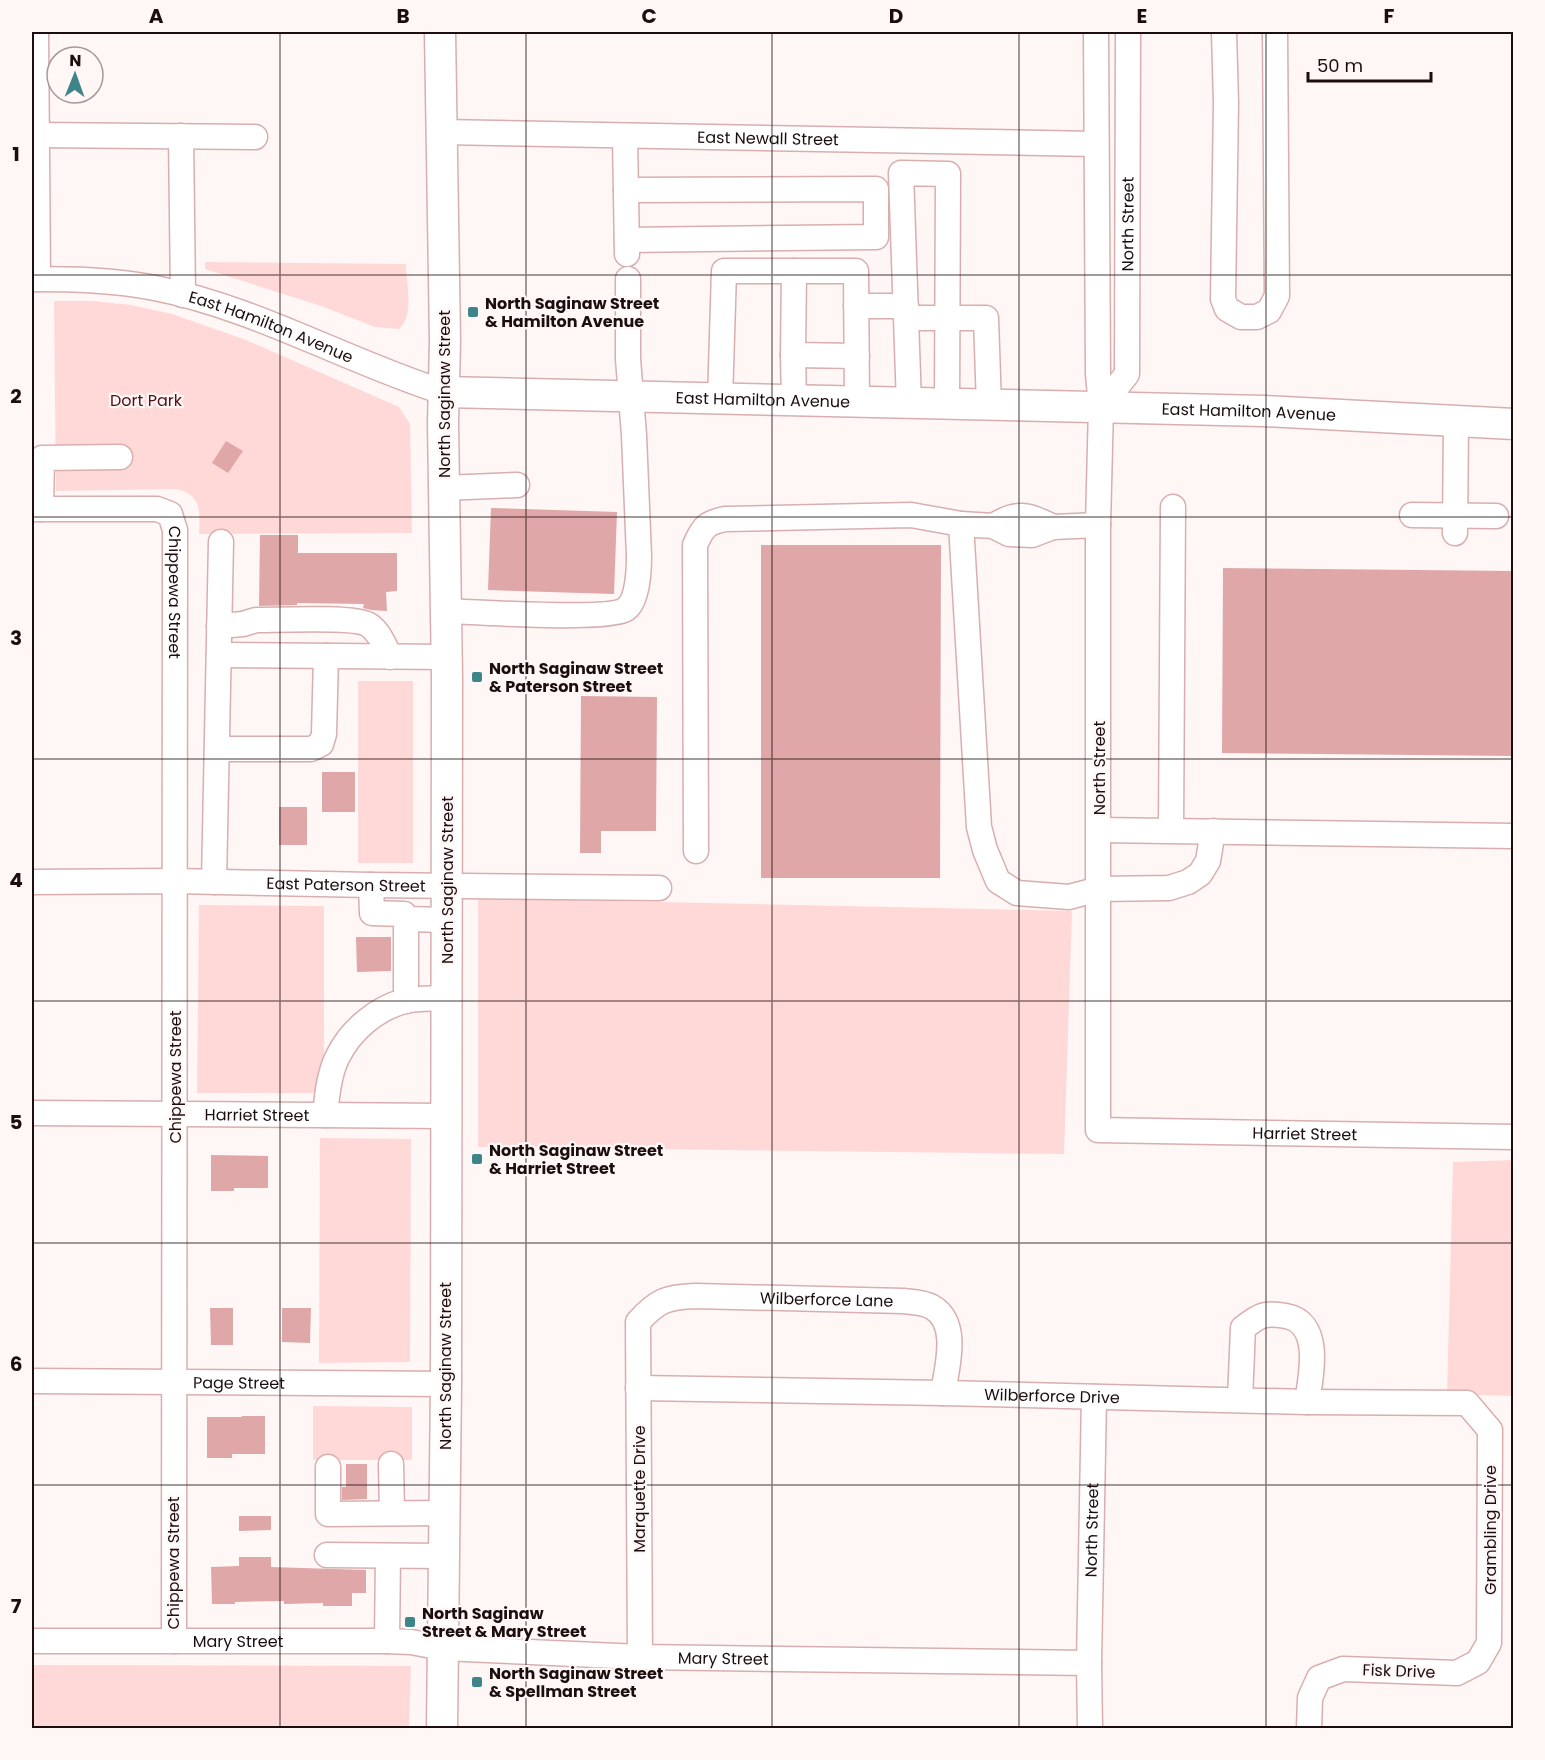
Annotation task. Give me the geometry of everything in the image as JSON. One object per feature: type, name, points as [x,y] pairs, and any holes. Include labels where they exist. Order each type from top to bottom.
[{"type":"main road","name":"North Saginaw Street","points":[[440,32],[447,657],[446,1384],[442,1728]]},
{"type":"main road","name":"East Hamilton Avenue","points":[[443,392],[794,402],[1264,411],[1514,424]]},
{"type":"street","points":[[35,279],[36,32]]},
{"type":"street","name":"North Street","points":[[1096,32],[1098,374],[1101,407],[1098,525],[1098,1130]]},
{"type":"street","name":"North Street","points":[[1101,407],[1127,374],[1128,32]]},
{"type":"street","points":[[1224,32],[1226,103],[1223,299],[1227,309],[1241,317],[1257,317],[1269,311],[1277,296],[1275,32]]},
{"type":"street","name":"East Newall Street","points":[[441,132],[1095,144]]},
{"type":"street","points":[[36,135],[255,137]]},
{"type":"street","points":[[181,136],[183,295]]},
{"type":"street","points":[[446,611],[609,613],[623,611],[628,607],[639,576],[639,566],[632,398],[628,360],[625,136]]},
{"type":"street","points":[[909,404],[901,173],[948,174],[947,405]]},
{"type":"street","points":[[626,190],[876,189],[876,237],[628,258]]},
{"type":"street","points":[[794,271],[794,402]]},
{"type":"street","points":[[720,400],[724,272],[856,271],[857,403]]},
{"type":"street","name":"East Hamilton Avenue","points":[[35,279],[123,283],[183,295],[252,316],[410,381],[443,392]]},
{"type":"street","points":[[856,306],[948,319],[986,318],[989,406]]},
{"type":"street","points":[[793,355],[857,356]]},
{"type":"street","points":[[1455,524],[1456,422]]},
{"type":"street","points":[[36,509],[42,458],[120,457]]},
{"type":"street","points":[[444,488],[517,485]]},
{"type":"street","points":[[1171,830],[1173,507]]},
{"type":"street","name":"Chippewa Street","points":[[36,509],[157,509],[170,514],[175,530],[174,1641]]},
{"type":"street","points":[[1412,514],[1455,524],[1496,516]]},
{"type":"street","points":[[696,851],[695,545],[702,530],[711,522],[725,519],[912,515],[961,524],[993,526],[1009,534],[1032,535],[1053,527],[1098,525]]},
{"type":"street","points":[[961,524],[979,827],[985,850],[998,881],[1017,893],[1069,897],[1099,889],[1169,888],[1188,882],[1200,874],[1208,861],[1213,831]]},
{"type":"street","points":[[214,882],[221,542]]},
{"type":"street","points":[[219,626],[243,624],[256,620],[346,621],[367,624],[379,635],[390,657]]},
{"type":"street","points":[[219,655],[447,657]]},
{"type":"street","points":[[217,749],[311,749],[321,744],[324,734],[326,656]]},
{"type":"street","points":[[1099,830],[1514,836]]},
{"type":"street","name":"East Paterson Street","points":[[32,882],[174,881],[659,888]]},
{"type":"street","points":[[371,885],[372,913],[404,914],[406,919],[406,1001]]},
{"type":"street","points":[[406,919],[447,920]]},
{"type":"street","points":[[406,974],[446,986]]},
{"type":"street","points":[[325,1114],[327,1094],[338,1056],[352,1036],[370,1018],[388,1007],[446,986]]},
{"type":"street","name":"Harriet Street","points":[[32,1113],[446,1116]]},
{"type":"street","name":"Harriet Street","points":[[1098,1130],[1514,1137]]},
{"type":"street","name":"Wilberforce Lane","points":[[638,1322],[657,1303],[668,1298],[679,1297],[903,1300],[925,1304],[944,1319],[949,1339],[950,1348],[943,1393]]},
{"type":"street","points":[[1240,1400],[1243,1328],[1261,1315],[1273,1314],[1291,1317],[1305,1328],[1310,1341],[1312,1364],[1307,1402]]},
{"type":"street","name":"Marquette Drive","points":[[638,1322],[640,1657]]},
{"type":"street","name":"Page Street","points":[[32,1381],[446,1384]]},
{"type":"street","name":"Wilberforce Drive","points":[[638,1388],[1307,1402],[1467,1403]]},
{"type":"street","name":"North Street","points":[[1090,1728],[1094,1397]]},
{"type":"street","name":"Grambling Drive","points":[[1467,1403],[1490,1430],[1489,1643],[1478,1662]]},
{"type":"street","points":[[391,1464],[392,1513]]},
{"type":"street","points":[[328,1467],[328,1514],[443,1513]]},
{"type":"street","points":[[327,1555],[443,1556]]},
{"type":"street","points":[[387,1641],[388,1556]]},
{"type":"street","name":"Mary Street","points":[[32,1641],[387,1641],[411,1642],[443,1648],[640,1657],[1089,1663]]},
{"type":"street","name":"Fisk Drive","points":[[1309,1728],[1310,1698],[1318,1678],[1343,1670],[1457,1672],[1478,1662]]},
{"type":"green space","points":[[205,262],[406,264],[409,298],[407,316],[399,329],[375,327],[321,306],[205,269]]},
{"type":"green space","name":"Dort Park","points":[[54,301],[93,301],[131,305],[172,314],[246,340],[399,407],[410,424],[412,533],[199,534],[198,505],[191,495],[176,489],[56,491]]},
{"type":"green space","points":[[358,681],[413,681],[413,863],[358,863]]},
{"type":"green space","points":[[478,898],[1072,911],[1064,1154],[478,1147]]},
{"type":"green space","points":[[199,905],[324,906],[324,1093],[197,1093]]},
{"type":"green space","points":[[320,1138],[411,1139],[410,1362],[319,1363]]},
{"type":"green space","points":[[1513,1160],[1513,1396],[1447,1394],[1453,1162]]},
{"type":"green space","points":[[313,1406],[412,1407],[412,1460],[313,1460]]},
{"type":"green space","points":[[32,1665],[411,1666],[409,1728],[32,1728]]},
{"type":"building","points":[[226,441],[243,451],[228,473],[212,463]]},
{"type":"building","points":[[491,508],[617,512],[614,594],[488,590]]},
{"type":"building","points":[[260,535],[298,535],[298,553],[397,553],[397,591],[386,592],[387,611],[363,608],[364,604],[297,603],[297,605],[259,606]]},
{"type":"building","points":[[761,545],[941,545],[940,878],[761,878]]},
{"type":"building","points":[[1223,568],[1514,571],[1514,756],[1222,753]]},
{"type":"building","points":[[581,696],[657,697],[656,831],[601,831],[601,853],[580,853]]},
{"type":"building","points":[[322,772],[355,772],[355,812],[322,812]]},
{"type":"building","points":[[279,807],[307,807],[307,845],[279,845]]},
{"type":"building","points":[[356,937],[391,937],[391,971],[357,972]]},
{"type":"building","points":[[211,1155],[268,1156],[268,1188],[211,1191]]},
{"type":"building","points":[[210,1308],[233,1308],[233,1345],[211,1345]]},
{"type":"building","points":[[282,1308],[311,1308],[310,1343],[282,1342]]},
{"type":"building","points":[[265,1416],[265,1454],[232,1454],[232,1458],[207,1458],[207,1417]]},
{"type":"building","points":[[346,1464],[367,1464],[367,1499],[342,1500],[342,1487],[346,1487]]},
{"type":"building","points":[[239,1516],[271,1516],[271,1530],[239,1531]]},
{"type":"building","points":[[239,1557],[271,1557],[271,1567],[366,1570],[366,1593],[352,1593],[352,1606],[323,1606],[323,1603],[284,1604],[284,1601],[212,1604],[211,1567],[239,1566]]},
{"type":"place","name":"North Saginaw Street & Hamilton Avenue","points":[[473,312]]},
{"type":"place","name":"North Saginaw Street & Paterson Street","points":[[477,677]]},
{"type":"place","name":"North Saginaw Street & Harriet Street","points":[[477,1159]]},
{"type":"place","name":"North Saginaw Street & Mary Street","points":[[410,1622]]},
{"type":"place","name":"North Saginaw Street & Spellman Street","points":[[477,1682]]}]
